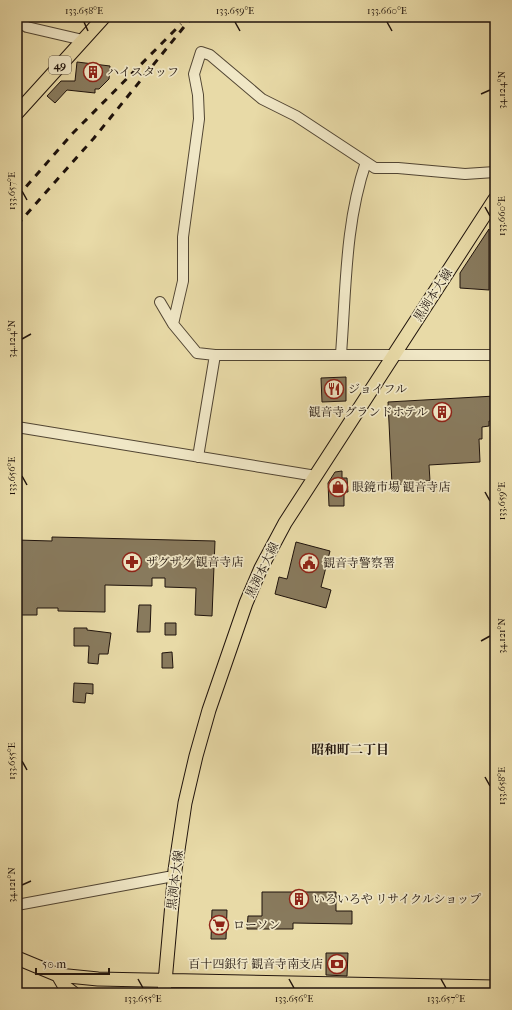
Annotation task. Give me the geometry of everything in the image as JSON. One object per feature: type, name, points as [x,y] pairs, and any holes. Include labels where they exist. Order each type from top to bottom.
[{"type":"main road","name":"49","points":[[17,113],[104,17]]},
{"type":"main road","name":"黒渕本大線","points":[[164,987],[175,870],[185,803],[209,710],[236,630],[261,568],[285,524],[495,199]]},
{"type":"main road","points":[[17,958],[58,975],[164,987],[371,989],[495,986]]},
{"type":"main road","points":[[58,975],[65,987],[73,993]]},
{"type":"street","points":[[18,22],[27,27],[83,40]]},
{"type":"street","points":[[173,324],[183,281],[183,237],[198,119],[198,95],[194,74],[201,52],[210,55],[262,99],[296,116],[376,168],[398,168],[465,174],[495,172]]},
{"type":"street","points":[[341,354],[353,213],[358,185],[366,162]]},
{"type":"street","points":[[160,302],[173,324],[197,353],[215,355],[495,355]]},
{"type":"street","points":[[198,457],[215,355]]},
{"type":"street","points":[[17,427],[316,476]]},
{"type":"street","points":[[17,905],[168,877]]},
{"type":"building","name":"ハイスタッフ","points":[[77,62],[110,66],[109,79],[99,89],[95,89],[95,93],[67,90],[55,103],[47,96],[61,81],[75,81]]},
{"type":"building","points":[[489,229],[489,290],[460,288],[460,273]]},
{"type":"building","name":"ジョイフル","points":[[346,377],[346,401],[322,402],[321,378]]},
{"type":"building","points":[[495,396],[495,421],[489,421],[489,426],[482,427],[482,439],[479,439],[480,462],[429,465],[430,481],[425,481],[425,483],[392,485],[388,402]]},
{"type":"building","name":"眼鏡市場 観音寺店","points":[[342,471],[342,478],[347,478],[348,492],[344,492],[344,506],[329,506],[328,483],[335,472]]},
{"type":"building","points":[[52,537],[215,541],[212,616],[195,615],[196,588],[165,587],[165,578],[152,578],[152,586],[105,585],[105,612],[58,611],[58,608],[37,608],[37,615],[17,615],[17,540],[52,541]]},
{"type":"building","name":"観音寺警察署","points":[[296,542],[330,551],[321,587],[331,590],[326,608],[275,594],[279,577],[287,579]]},
{"type":"building","points":[[139,605],[151,605],[150,632],[137,632]]},
{"type":"building","points":[[165,623],[176,623],[176,635],[165,635]]},
{"type":"building","points":[[74,628],[87,628],[87,630],[111,633],[108,654],[99,654],[98,664],[88,663],[89,646],[74,646]]},
{"type":"building","points":[[172,652],[173,668],[162,668],[162,653]]},
{"type":"building","points":[[74,683],[93,684],[93,694],[86,693],[85,703],[73,702]]},
{"type":"building","points":[[262,892],[336,892],[336,911],[352,911],[352,924],[293,923],[293,929],[247,929],[248,916],[262,916]]},
{"type":"building","name":"ローソン","points":[[212,910],[227,910],[226,939],[211,939]]},
{"type":"building","name":"百十四銀行 観音寺南支店","points":[[326,953],[348,953],[347,976],[326,975]]},
{"type":"railway","points":[[17,225],[94,138],[192,17]]},
{"type":"railway","points":[[17,197],[73,133],[181,24]]},
{"type":"place","name":"ハイスタッフ","points":[[93,72]]},
{"type":"place","name":"ジョイフル","points":[[334,389]]},
{"type":"place","name":"観音寺グランドホテル","points":[[442,412]]},
{"type":"place","name":"眼鏡市場 観音寺店","points":[[338,487]]},
{"type":"place","name":"ザグザグ 観音寺店","points":[[132,562]]},
{"type":"place","name":"観音寺警察署","points":[[309,563]]},
{"type":"place","name":"いろいろや リサイクルショップ","points":[[299,899]]},
{"type":"place","name":"ローソン","points":[[219,925]]},
{"type":"place","name":"百十四銀行 観音寺南支店","points":[[337,964]]},
{"type":"district","name":"昭和町二丁目","points":[[350,749]]}]
